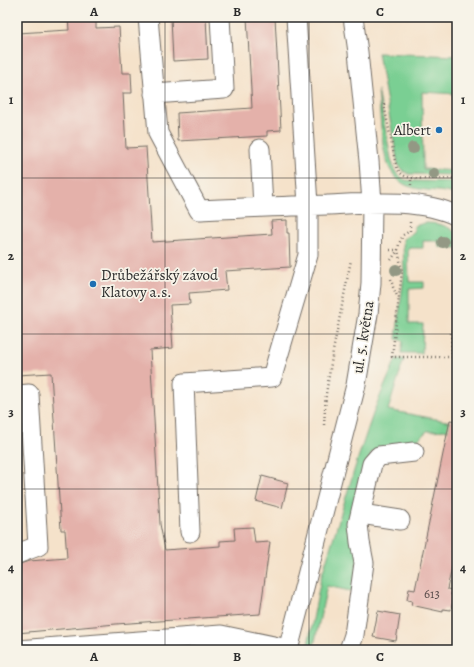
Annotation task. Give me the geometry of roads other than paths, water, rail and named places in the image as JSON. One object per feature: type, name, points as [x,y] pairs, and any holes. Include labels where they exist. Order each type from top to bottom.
[{"type":"street","points":[[148,17],[158,133],[199,210],[372,203],[432,207],[448,211],[457,216]]},
{"type":"street","points":[[154,94],[224,89],[220,17]]},
{"type":"street","points":[[190,532],[184,383],[272,377],[308,255],[308,205],[296,17]]},
{"type":"street","name":"ul. 5. května","points":[[288,650],[356,385],[368,314],[371,283],[372,203],[358,52],[353,17]]},
{"type":"street","points":[[260,149],[263,207]]},
{"type":"street","points":[[17,395],[29,394],[38,546],[17,554]]},
{"type":"street","points":[[349,650],[354,635],[364,564],[358,524],[372,464],[379,456],[414,452]]},
{"type":"street","points":[[361,514],[400,520]]},
{"type":"street","points":[[17,650],[184,644],[221,635],[288,650]]},
{"type":"place","name":"Albert","points":[[439,130]]},
{"type":"place","name":"Drůbežářský závod Klatovy a.s.","points":[[93,284]]}]
